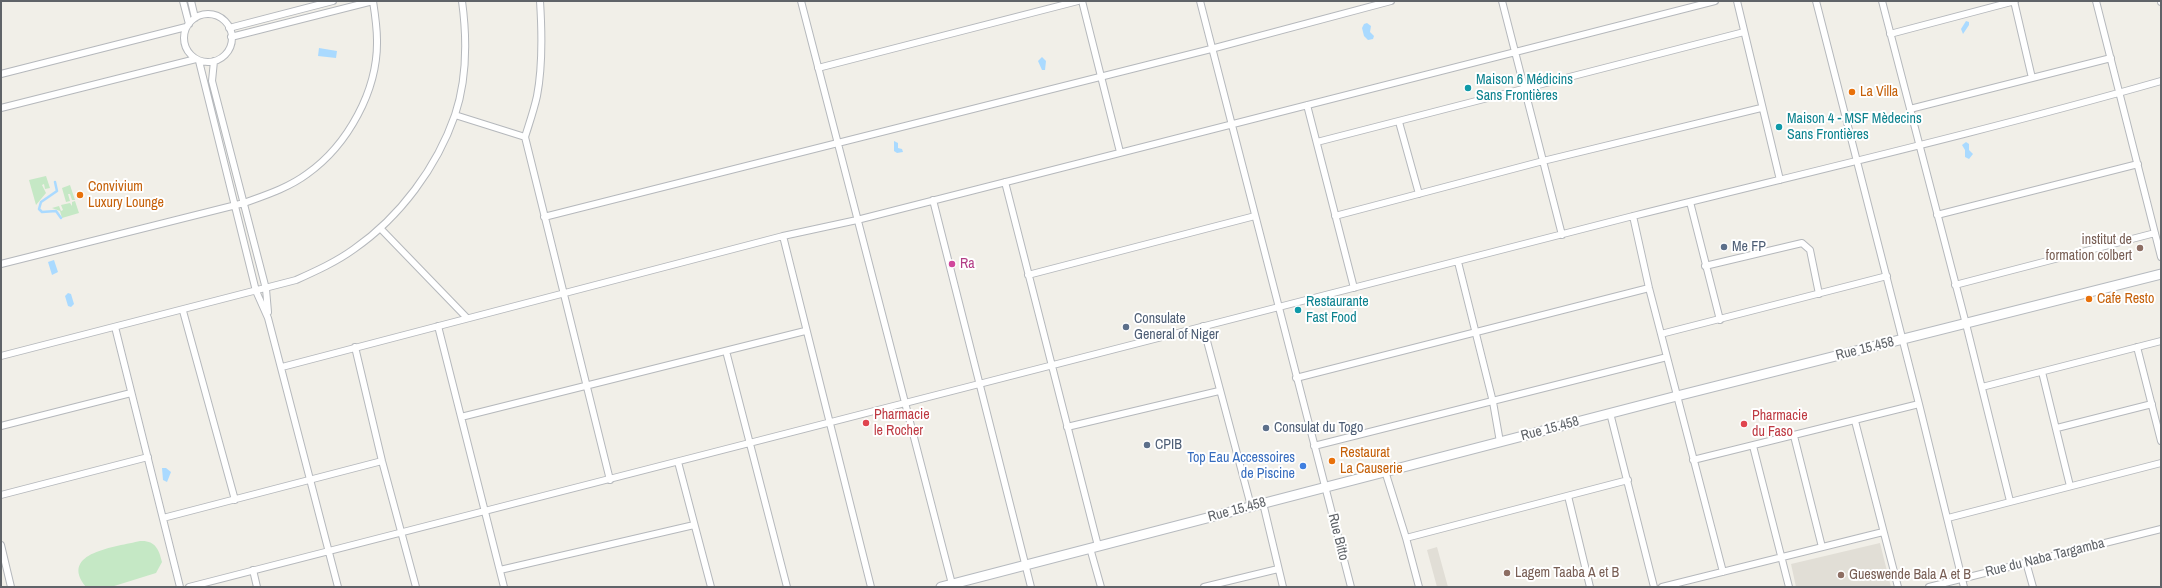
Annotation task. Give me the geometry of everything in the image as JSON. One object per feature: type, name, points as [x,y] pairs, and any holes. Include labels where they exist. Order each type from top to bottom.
[{"type":"main road","name":"Rue 15.458","points":[[941,587],[1325,486],[2161,274]]},
{"type":"street","points":[[182,1],[188,25],[184,41],[190,54],[198,60],[256,291],[268,318],[282,367],[338,587]]},
{"type":"street","points":[[191,1],[195,18]]},
{"type":"street","points":[[229,28],[334,1]]},
{"type":"street","points":[[1,264],[244,203],[281,190],[308,173],[334,148],[353,123],[366,97],[375,67],[377,41],[373,1],[231,37]]},
{"type":"street","points":[[1,356],[266,289],[296,280],[326,266],[355,248],[380,228],[400,209],[421,181],[437,154],[455,115],[461,90],[464,57],[465,23],[462,1]]},
{"type":"street","points":[[540,1],[542,28],[541,62],[537,96],[525,137],[544,217],[588,386],[610,480]]},
{"type":"street","points":[[801,1],[904,404],[952,584]]},
{"type":"street","points":[[818,68],[1078,1]]},
{"type":"street","points":[[1082,1],[1120,152]]},
{"type":"street","name":"Rue Bitto","points":[[1200,1],[1230,123],[1280,308],[1296,378],[1351,587]]},
{"type":"street","points":[[544,217],[1102,77],[1391,1]]},
{"type":"street","points":[[1502,1],[1562,235]]},
{"type":"street","points":[[282,367],[782,236],[857,220],[1230,123],[1307,105],[1715,1]]},
{"type":"street","points":[[1737,1],[1761,108],[1780,180]]},
{"type":"street","points":[[1816,1],[1887,276],[1964,587]]},
{"type":"street","points":[[1882,1],[1966,324],[2010,501]]},
{"type":"street","points":[[1890,34],[2015,1],[2032,78]]},
{"type":"street","points":[[2096,1],[2161,257]]},
{"type":"street","points":[[1,74],[188,25],[195,18],[201,15],[214,15],[226,22],[231,37],[229,50],[220,59],[214,61],[198,60],[1,108]]},
{"type":"street","points":[[1317,142],[1525,90],[1744,32]]},
{"type":"street","points":[[1910,109],[2111,58]]},
{"type":"street","points":[[214,61],[212,81],[266,289],[268,318]]},
{"type":"street","points":[[189,587],[329,550],[610,480],[1203,326],[1280,308],[1633,216],[1856,160],[1919,146],[2161,81]]},
{"type":"street","points":[[1307,105],[1354,288]]},
{"type":"street","points":[[1335,216],[1543,161],[1761,108]]},
{"type":"street","points":[[455,115],[525,137]]},
{"type":"street","points":[[1399,122],[1419,194]]},
{"type":"street","points":[[1937,215],[2138,164]]},
{"type":"street","points":[[1005,182],[1050,366],[1067,427],[1094,547],[1101,587]]},
{"type":"street","points":[[933,200],[1024,565],[1031,587]]},
{"type":"street","points":[[1690,202],[1705,266],[1720,320]]},
{"type":"street","points":[[1028,275],[1255,216]]},
{"type":"street","points":[[1633,216],[1649,288],[1723,572]]},
{"type":"street","points":[[380,228],[467,318]]},
{"type":"street","points":[[1956,285],[2156,233]]},
{"type":"street","points":[[782,236],[805,332],[830,422],[871,587]]},
{"type":"street","points":[[1705,266],[1802,243],[1810,250],[1819,294]]},
{"type":"street","points":[[1458,262],[1493,402],[1500,442]]},
{"type":"street","points":[[1661,334],[1887,276]]},
{"type":"street","points":[[1296,378],[1476,334],[1649,288]]},
{"type":"street","points":[[184,310],[236,500]]},
{"type":"street","points":[[438,326],[504,587]]},
{"type":"street","points":[[1203,326],[1219,391],[1251,506]]},
{"type":"street","points":[[115,327],[180,587]]},
{"type":"street","points":[[462,417],[805,332]]},
{"type":"street","points":[[1982,387],[2161,341]]},
{"type":"street","points":[[355,347],[382,461],[416,587]]},
{"type":"street","points":[[2137,347],[2161,441]]},
{"type":"street","points":[[726,351],[788,587]]},
{"type":"street","points":[[1314,446],[1667,357]]},
{"type":"street","points":[[2042,372],[2057,428],[2070,486]]},
{"type":"street","points":[[1067,427],[1219,391]]},
{"type":"street","points":[[1,426],[131,393]]},
{"type":"street","points":[[1693,460],[1919,404]]},
{"type":"street","points":[[2057,428],[2152,404]]},
{"type":"street","points":[[1610,413],[1654,587]]},
{"type":"street","points":[[1855,421],[1898,587]]},
{"type":"street","points":[[1794,436],[1822,547]]},
{"type":"street","points":[[1753,446],[1789,587]]},
{"type":"street","points":[[1,495],[148,457]]},
{"type":"street","points":[[163,518],[382,461]]},
{"type":"street","points":[[678,462],[711,587]]},
{"type":"street","points":[[1948,518],[2161,463]]},
{"type":"street","points":[[1385,471],[1406,538],[1418,587]]},
{"type":"street","points":[[1406,538],[1628,480]]},
{"type":"street","points":[[1568,496],[1590,587]]},
{"type":"street","points":[[1263,503],[1283,587]]},
{"type":"street","points":[[500,570],[694,525]]},
{"type":"street","name":"Rue du Naba Targamba","points":[[1929,587],[2161,529]]},
{"type":"street","points":[[1662,587],[1883,532]]},
{"type":"street","points":[[1,545],[11,587]]},
{"type":"street","points":[[2026,562],[2033,587]]},
{"type":"street","points":[[1204,587],[1278,569]]},
{"type":"street","points":[[253,570],[257,587]]},
{"type":"shaded area","name":"Gueswende Bala A et B","points":[[1880,543],[1891,587],[1796,587],[1791,564]]},
{"type":"shaded area","points":[[1437,547],[1448,587],[1437,587],[1427,550]]},
{"type":"green space","points":[[46,176],[50,188],[45,189],[44,184],[42,185],[46,193],[36,205],[29,180]]},
{"type":"green space","points":[[70,185],[75,200],[72,200],[70,194],[68,194],[70,201],[66,202],[62,188]]},
{"type":"green space","points":[[75,201],[79,213],[62,218],[60,211],[52,208],[59,206],[61,211],[63,210],[61,205],[70,203],[72,206],[72,202]]},
{"type":"green space","points":[[140,541],[149,542],[158,549],[162,562],[156,573],[111,587],[86,587],[79,575],[79,566],[85,559],[94,553],[105,549]]},
{"type":"water","points":[[1966,21],[1969,22],[1969,25],[1963,34],[1961,29]]},
{"type":"water","points":[[1367,23],[1371,26],[1370,32],[1374,36],[1373,39],[1368,40],[1364,36],[1362,28],[1364,24]]},
{"type":"water","points":[[319,48],[337,51],[336,58],[318,56]]},
{"type":"water","points":[[1042,57],[1046,61],[1045,70],[1042,70],[1038,61]]},
{"type":"water","points":[[894,141],[898,143],[898,148],[902,149],[903,152],[897,153],[894,151]]},
{"type":"water","points":[[1966,142],[1969,144],[1969,150],[1973,154],[1969,159],[1965,157],[1965,150],[1962,145]]},
{"type":"water","points":[[54,260],[58,272],[52,275],[48,262]]},
{"type":"water","points":[[68,293],[71,294],[74,304],[71,307],[68,306],[65,296]]},
{"type":"water","points":[[162,468],[166,468],[171,472],[167,482],[163,480]]},
{"type":"waterway","points":[[55,182],[57,191],[41,202],[39,209],[42,212],[56,211],[61,218]]},
{"type":"place","name":"Maison 6 Médicins Sans Frontières","points":[[1468,88]]},
{"type":"place","name":"La Villa","points":[[1852,92]]},
{"type":"place","name":"Maison 4 - MSF Mèdecins Sans Frontières","points":[[1779,127]]},
{"type":"place","name":"Convivium Luxury Lounge","points":[[80,195]]},
{"type":"place","name":"Me FP","points":[[1724,247]]},
{"type":"place","name":"institut de formation colbert","points":[[2140,248]]},
{"type":"place","name":"Ra","points":[[952,264]]},
{"type":"place","name":"Cafe Resto","points":[[2089,299]]},
{"type":"place","name":"Restaurante Fast Food","points":[[1298,310]]},
{"type":"place","name":"Consulate General of Niger","points":[[1126,327]]},
{"type":"place","name":"Pharmacie le Rocher","points":[[866,423]]},
{"type":"place","name":"Pharmacie du Faso","points":[[1744,424]]},
{"type":"place","name":"Consulat du Togo","points":[[1266,428]]},
{"type":"place","name":"CPIB","points":[[1147,445]]},
{"type":"place","name":"Restaurat La Causerie","points":[[1332,461]]},
{"type":"place","name":"Top Eau Accessoires de Piscine","points":[[1303,466]]},
{"type":"place","name":"Lagem Taaba A et B","points":[[1507,573]]},
{"type":"place","name":"Gueswende Bala A et B","points":[[1841,575]]}]
